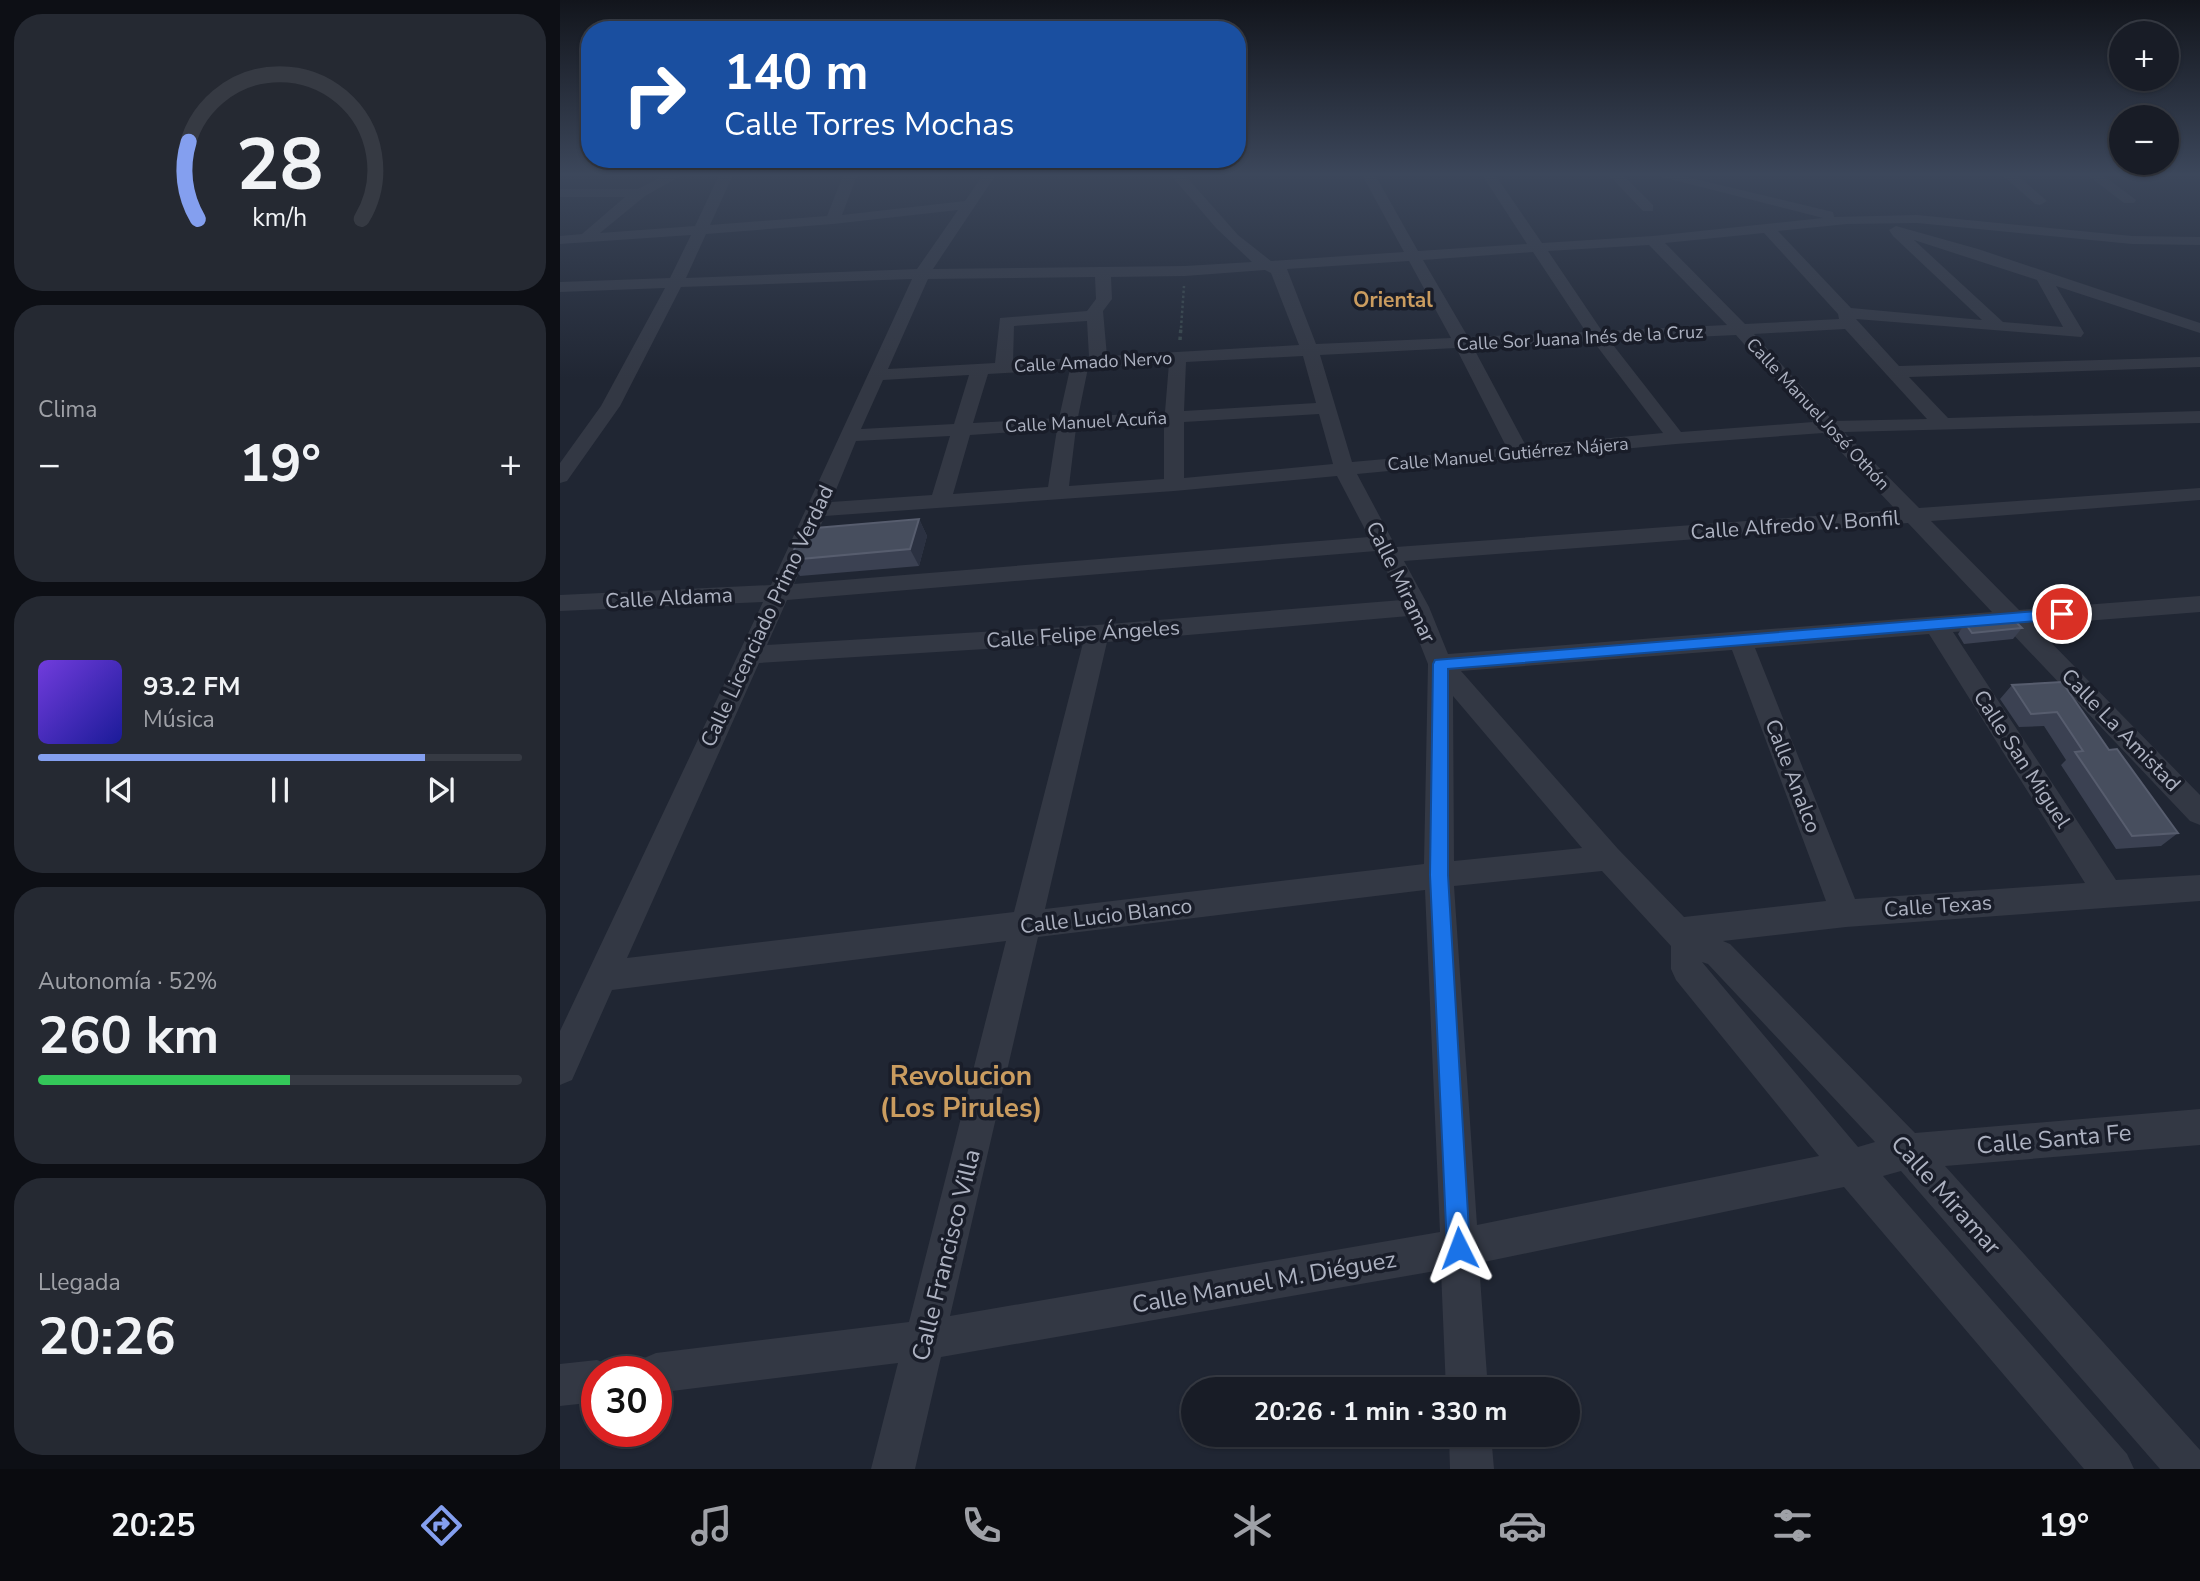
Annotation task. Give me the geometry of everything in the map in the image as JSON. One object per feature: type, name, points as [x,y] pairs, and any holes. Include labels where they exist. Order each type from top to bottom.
[{"type":"street","points":[[560,477],[628,378],[677,283],[695,242]]},
{"type":"street","name":"Calle Licenciado Primo Verdad","points":[[560,1068],[817,510],[922,274],[943,242]]},
{"type":"street","name":"Calle Miramar","points":[[1243,242],[1275,267]]},
{"type":"street","name":"Calle Miramar","points":[[1258,242],[1275,267],[1310,350],[1344,469],[1417,607],[1440,664],[1608,858],[1682,937],[1718,954],[1908,1151],[2188,1469]]},
{"type":"street","points":[[1406,242],[1463,344],[1518,452]]},
{"type":"street","points":[[1533,242],[1598,337],[1676,438]]},
{"type":"street","points":[[560,287],[922,274],[1185,271],[1630,242]]},
{"type":"street","name":"Calle Manuel José Othón","points":[[1655,242],[1740,329],[1828,428],[2014,617]]},
{"type":"street","points":[[1779,242],[1943,425]]},
{"type":"street","points":[[1907,242],[1997,325]]},
{"type":"street","points":[[1939,242],[2137,310],[2200,328]]},
{"type":"street","points":[[1058,493],[1067,423],[1089,362],[1095,311],[1104,299],[1104,273]]},
{"type":"street","points":[[2043,276],[2075,333]]},
{"type":"street","points":[[1004,368],[1006,322],[1096,315]]},
{"type":"street","name":"Calle Sor Juana Inés de la Cruz","points":[[1310,350],[1740,329],[1848,319],[1997,325],[2075,333]]},
{"type":"street","name":"Calle Amado Nervo","points":[[876,374],[1310,350]]},
{"type":"street","points":[[1174,485],[1174,417],[1178,357]]},
{"type":"street","points":[[1894,372],[2200,362]]},
{"type":"street","points":[[940,502],[980,369]]},
{"type":"street","name":"Calle Manuel Acuña","points":[[848,436],[1325,408]]},
{"type":"street","name":"Calle Manuel Gutiérrez Nájera","points":[[817,510],[1174,485],[1676,438],[1828,428],[2200,416]]},
{"type":"street","name":"Calle Alfredo V. Bonfil","points":[[1387,549],[1914,516],[2200,494]]},
{"type":"street","points":[[778,593],[1387,549]]},
{"type":"street","name":"Calle Aldama","points":[[560,603],[778,593]]},
{"type":"street","points":[[1466,1377],[1439,875],[1440,664],[2191,605],[2200,624]]},
{"type":"street","name":"Calle Felipe Ángeles","points":[[749,655],[1097,634],[1417,607]]},
{"type":"street","name":"Calle La Amistad","points":[[2014,617],[2200,813]]},
{"type":"street","name":"Calle San Miguel","points":[[1936,624],[2109,895]]},
{"type":"street","name":"Calle Francisco Villa","points":[[893,1469],[1097,634]]},
{"type":"street","name":"Calle Analco","points":[[1740,640],[1846,913]]},
{"type":"street","name":"Calle Lucio Blanco","points":[[603,976],[1439,875],[1608,858]]},
{"type":"street","name":"Calle Texas","points":[[1682,937],[1846,913],[2200,888]]},
{"type":"street","points":[[1682,937],[1687,969],[1851,1167],[2112,1469]]},
{"type":"street","name":"Calle Santa Fe","points":[[1908,1151],[2200,1127]]},
{"type":"street","name":"Calle Manuel M. Diéguez","points":[[672,1371],[925,1340],[1459,1248],[1851,1167],[1908,1151]]},
{"type":"street","points":[[560,1385],[581,1383]]},
{"type":"street","points":[[1471,1447],[1472,1469]]},
{"type":"path","points":[[1178,357],[1185,271]]},
{"type":"building","points":[[919,519],[910,549],[789,560],[804,529]]},
{"type":"building","points":[[2014,620],[2022,628],[1972,633],[1965,623]]},
{"type":"building","points":[[2062,682],[2109,750],[2117,749],[2178,833],[2132,836],[2075,752],[2083,751],[2057,712],[2031,714],[2012,685]]},
{"type":"district","name":"Oriental","points":[[1393,300]]},
{"type":"district","name":"Revolucion (Los Pirules)","points":[[961,1092]]},
{"type":"route","points":[[1459,1248],[1439,875],[1440,664],[2062,614]]}]
